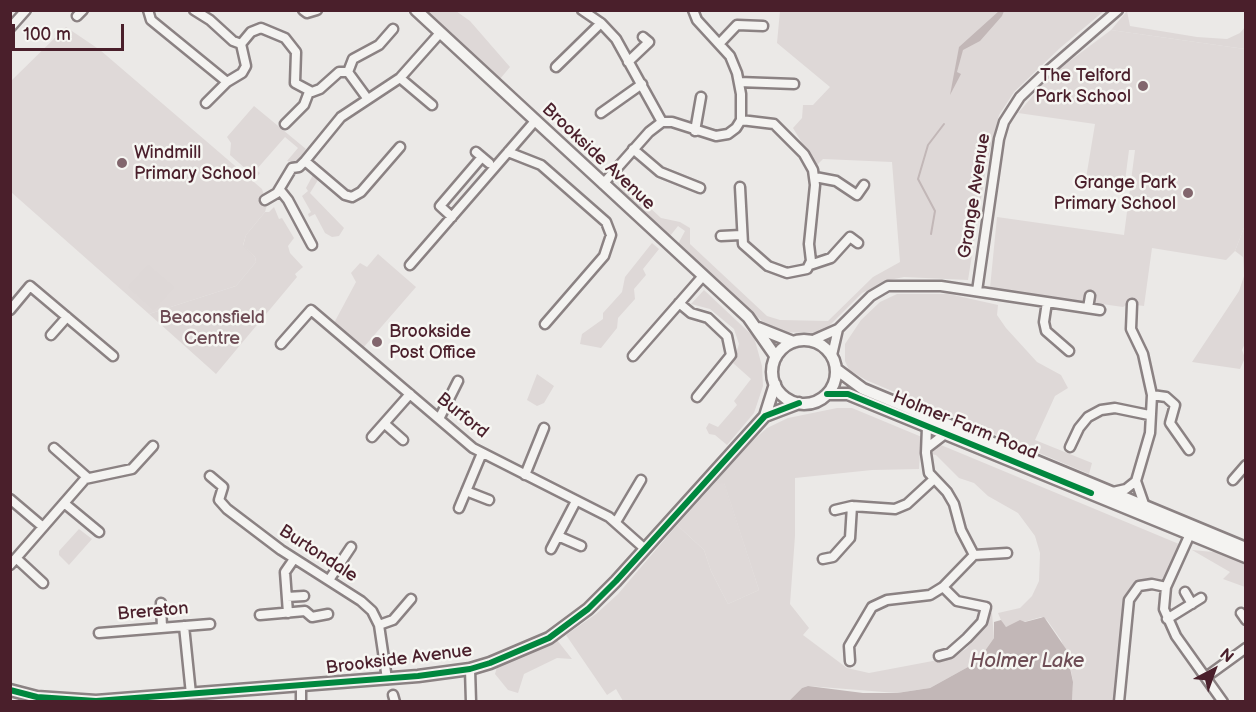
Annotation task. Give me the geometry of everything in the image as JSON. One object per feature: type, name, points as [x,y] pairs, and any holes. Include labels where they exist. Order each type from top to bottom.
[{"type":"street","points":[[10,28],[26,10]]},
{"type":"street","points":[[148,10],[151,20],[227,82]]},
{"type":"street","points":[[194,10],[210,20],[233,41],[241,44]]},
{"type":"street","points":[[303,10],[307,13],[317,10]]},
{"type":"street","name":"Brookside Avenue","points":[[416,10],[758,328],[776,357]]},
{"type":"street","points":[[582,10],[601,23],[616,39],[662,122]]},
{"type":"street","points":[[603,184],[649,132],[662,122],[672,122],[716,136],[728,134],[741,120],[739,82],[730,56],[697,20],[693,10]]},
{"type":"street","name":"Grange Avenue","points":[[977,291],[999,139],[1004,122],[1020,97],[1042,75],[1118,10]]},
{"type":"street","points":[[556,67],[601,23]]},
{"type":"street","points":[[719,44],[737,25],[763,26]]},
{"type":"street","points":[[241,44],[251,32],[261,28],[285,38],[296,52],[295,83],[309,92],[320,89],[339,72],[348,72]]},
{"type":"street","points":[[348,72],[353,59],[379,45],[393,29]]},
{"type":"street","points":[[265,200],[280,190],[292,168],[299,167],[305,161],[341,117],[400,78],[440,33]]},
{"type":"street","points":[[628,62],[649,39]]},
{"type":"street","points":[[206,103],[227,82],[242,73],[246,66],[241,44]]},
{"type":"street","points":[[348,72],[367,98]]},
{"type":"street","points":[[400,78],[432,105]]},
{"type":"street","points":[[739,82],[794,84]]},
{"type":"street","points":[[601,112],[642,84]]},
{"type":"street","points":[[285,124],[304,105],[309,92]]},
{"type":"street","points":[[695,131],[701,97]]},
{"type":"street","points":[[741,120],[774,124],[804,154],[815,177],[810,227],[810,265]]},
{"type":"street","points":[[410,264],[535,121]]},
{"type":"street","points":[[305,161],[345,195],[352,197],[361,192],[400,147]]},
{"type":"street","points":[[633,149],[660,171],[700,188]]},
{"type":"street","points":[[508,152],[541,165],[606,222],[611,235],[604,256],[545,324]]},
{"type":"street","points":[[452,217],[440,206],[482,158]]},
{"type":"street","points":[[815,177],[836,181],[857,195],[864,185]]},
{"type":"street","points":[[740,187],[743,244],[768,266],[787,273],[801,272],[810,265],[831,258],[849,237],[858,243]]},
{"type":"street","points":[[280,190],[288,200],[312,245]]},
{"type":"street","points":[[721,236],[741,235]]},
{"type":"street","points":[[633,356],[703,276]]},
{"type":"street","points":[[10,310],[30,286],[113,356]]},
{"type":"street","points":[[811,340],[826,348],[832,355],[836,369],[833,387],[827,394],[809,403],[799,403],[789,399],[775,384],[773,371],[776,357],[793,342],[811,340],[838,330],[871,296],[888,286],[932,286],[977,291],[1100,310]]},
{"type":"street","points":[[1088,308],[1090,296]]},
{"type":"street","points":[[1047,302],[1044,322],[1046,331],[1069,351]]},
{"type":"street","points":[[679,303],[691,313],[708,318],[727,336],[731,356],[698,397]]},
{"type":"street","points":[[1132,304],[1131,329],[1143,354],[1152,395],[1149,415],[1150,432],[1136,481],[1145,507]]},
{"type":"street","name":"Burford","points":[[282,344],[311,310],[482,453],[615,522],[645,549]]},
{"type":"street","points":[[1120,313],[1131,314]]},
{"type":"street","points":[[51,334],[67,317]]},
{"type":"street","name":"Brookside Avenue","points":[[758,328],[793,342]]},
{"type":"street","points":[[832,355],[838,330]]},
{"type":"street","name":"Holmer Farm Road","points":[[836,369],[863,389],[1245,548]]},
{"type":"street","points":[[439,419],[458,381]]},
{"type":"street","name":"Brookside Avenue","points":[[10,690],[37,697],[96,701],[301,686],[470,669],[520,651],[557,632],[588,609],[765,416],[775,384]]},
{"type":"street","points":[[372,437],[410,394]]},
{"type":"street","name":"Holmer Farm Road","points":[[827,394],[848,394],[1245,557]]},
{"type":"street","points":[[1152,395],[1166,397],[1175,405],[1170,423],[1189,450]]},
{"type":"street","name":"Brookside Avenue","points":[[765,416],[799,403]]},
{"type":"street","points":[[1070,447],[1079,428],[1088,417],[1101,410],[1115,408],[1149,415]]},
{"type":"street","points":[[385,424],[403,440]]},
{"type":"street","points":[[927,427],[926,465],[933,480],[947,492],[954,504],[961,530],[974,555]]},
{"type":"street","points":[[525,475],[544,428]]},
{"type":"street","points":[[928,447],[945,434]]},
{"type":"street","points":[[43,583],[13,561],[88,478],[132,469],[153,446]]},
{"type":"street","points":[[54,448],[88,478]]},
{"type":"street","points":[[459,508],[482,453]]},
{"type":"street","points":[[1233,480],[1245,465]]},
{"type":"street","name":"Burtondale","points":[[210,476],[224,489],[220,503],[294,559],[361,601],[372,611],[379,625],[387,678]]},
{"type":"street","points":[[615,522],[641,480]]},
{"type":"street","points":[[835,510],[852,506],[895,509],[907,504],[933,480]]},
{"type":"street","points":[[1110,493],[1126,489],[1136,481]]},
{"type":"street","points":[[466,491],[489,500]]},
{"type":"street","points":[[10,499],[43,528]]},
{"type":"street","points":[[551,549],[576,501]]},
{"type":"street","points":[[64,503],[99,532]]},
{"type":"street","points":[[823,559],[833,557],[850,538],[852,506]]},
{"type":"street","points":[[1190,534],[1166,587],[1164,609],[1176,636],[1222,702]]},
{"type":"street","points":[[558,536],[580,546]]},
{"type":"street","points":[[329,580],[351,547]]},
{"type":"street","points":[[850,661],[849,646],[872,608],[888,600],[930,595],[943,587],[974,555],[1000,556]]},
{"type":"street","points":[[288,613],[285,572],[294,559]]},
{"type":"street","points":[[1119,702],[1129,600],[1140,586],[1152,584],[1166,587]]},
{"type":"street","points":[[939,657],[950,653],[982,622],[986,607],[957,602],[943,587]]},
{"type":"street","points":[[1185,592],[1192,604]]},
{"type":"street","points":[[287,597],[304,596]]},
{"type":"street","points":[[379,625],[393,620],[411,598]]},
{"type":"street","points":[[1167,619],[1201,598]]},
{"type":"street","points":[[161,603],[162,628]]},
{"type":"street","points":[[260,615],[305,611],[312,616],[328,614]]},
{"type":"street","name":"Brereton","points":[[99,633],[210,624]]},
{"type":"street","points":[[184,626],[191,694]]},
{"type":"street","points":[[1206,677],[1245,648]]},
{"type":"street","points":[[470,669],[471,702]]},
{"type":"street","points":[[301,686],[301,702]]},
{"type":"shaded area","name":"Windmill Primary School","points":[[66,27],[100,50],[262,189],[267,205],[265,212],[246,235],[243,245],[255,257],[256,262],[236,286],[149,314],[11,192],[11,81]]},
{"type":"shaded area","points":[[1111,30],[1245,49],[1245,225],[1235,251],[1226,260],[1152,248],[1144,306],[1128,304],[1123,307],[990,288],[997,217],[1124,235],[1135,150],[1129,150],[1124,189],[1088,186],[1086,178],[1095,124],[1018,113],[1051,75]]},
{"type":"shaded area","points":[[378,254],[416,287],[363,348],[334,323],[356,282],[351,273],[360,263],[367,267]]},
{"type":"shaded area","points":[[724,482],[759,590],[728,604],[711,571],[704,550],[677,525],[714,484]]},
{"type":"green space","points":[[425,11],[456,11],[470,21],[510,67],[500,79]]},
{"type":"green space","points":[[780,11],[1104,11],[1060,48],[1014,92],[999,115],[987,161],[968,280],[904,277],[889,280],[862,293],[828,327],[815,333],[774,332],[678,244],[685,231],[678,226],[670,236],[619,189],[618,178],[661,218],[680,222],[690,228],[690,244],[767,316],[780,320],[828,321],[873,277],[900,262],[892,162],[823,159],[816,166],[793,128],[802,118],[803,105],[813,105],[830,87],[777,43]]},
{"type":"green space","points":[[1127,11],[1130,26],[1197,37],[1227,39],[1240,33],[1245,27],[1245,49],[1111,30]]},
{"type":"green space","points":[[254,106],[306,149],[296,163],[287,161],[298,148],[285,137],[256,170],[260,173],[256,178],[230,155],[231,143],[227,137]]},
{"type":"green space","points":[[313,175],[318,180],[310,193],[344,228],[339,236],[332,237],[325,233],[315,214],[309,217],[308,214],[311,212],[302,196],[308,191],[306,188]]},
{"type":"green space","name":"Beaconsfield Centre","points":[[274,207],[279,219],[282,218],[294,238],[288,246],[290,253],[303,267],[216,374],[149,314],[236,286],[256,262],[255,257],[243,246],[246,235],[265,212],[269,212]]},
{"type":"green space","points":[[1245,225],[1246,341],[1242,350],[1245,358],[1240,369],[1192,362],[1239,291],[1244,276],[1243,257],[1235,251]]},
{"type":"green space","points":[[652,243],[659,249],[643,269],[646,275],[634,289],[635,299],[618,318],[617,328],[601,348],[580,344],[582,334],[603,319],[603,313],[622,292],[625,277]]},
{"type":"green space","points":[[148,265],[174,287],[154,310],[128,287]]},
{"type":"green space","points":[[704,290],[754,337],[762,366],[763,386],[754,413],[727,445],[715,435],[709,434],[706,428],[709,423],[718,427],[737,405],[734,401],[751,379],[733,363],[739,344],[734,329],[710,309],[691,304]]},
{"type":"green space","points":[[897,294],[949,294],[998,305],[997,315],[1006,328],[1037,362],[1061,375],[1068,388],[1055,396],[1035,440],[1092,463],[1089,474],[866,380],[849,370],[845,361],[845,344],[861,320],[880,302]]},
{"type":"green space","points":[[537,374],[554,386],[544,403],[537,406],[527,400]]},
{"type":"green space","points":[[837,408],[852,408],[1179,544],[1176,557],[1162,581],[1143,581],[1134,585],[1127,593],[1123,604],[1115,701],[1072,701],[1073,682],[1069,660],[1061,640],[1047,620],[1041,617],[1006,627],[1003,625],[998,613],[1020,608],[1032,596],[1039,581],[1040,553],[1035,536],[1018,513],[988,496],[974,483],[959,478],[936,455],[920,452],[919,469],[872,470],[795,478],[795,536],[790,604],[809,628],[803,635],[847,668],[869,673],[954,657],[967,648],[978,632],[984,611],[992,613],[994,638],[977,662],[930,688],[897,693],[808,686],[802,688],[789,701],[623,701],[616,689],[607,695],[566,635],[596,614],[618,594],[677,525],[704,550],[711,571],[728,604],[759,590],[724,483],[714,484],[739,453],[767,428],[788,418]]},
{"type":"green space","points":[[79,529],[92,539],[69,565],[59,555],[59,551]]},
{"type":"green space","points":[[1192,550],[1224,553],[1245,563],[1245,587],[1223,579],[1230,572]]},
{"type":"green space","points":[[557,640],[572,659],[557,658],[524,674],[518,693],[508,690],[495,674],[497,667]]},
{"type":"water","points":[[999,11],[1004,11],[1002,16],[980,41],[963,50],[957,72],[961,74],[950,95],[959,47]]},
{"type":"water","name":"Holmer Lake","points":[[1044,617],[1066,649],[1073,682],[1072,701],[789,701],[802,688],[808,686],[863,693],[897,693],[930,688],[977,662],[994,638],[994,622],[1001,620],[1006,627],[1020,620],[1025,622]]},
{"type":"waterway","points":[[931,234],[935,211],[918,179],[928,145],[944,124]]},
{"type":"cycle path","points":[[827,394],[848,394],[1091,493]]},
{"type":"cycle path","points":[[10,690],[37,697],[96,701],[418,676],[470,669],[490,663],[549,638],[588,609],[765,416],[799,403]]},
{"type":"place","name":"The Telford Park School","points":[[1143,86]]},
{"type":"place","name":"Windmill Primary School","points":[[122,163]]},
{"type":"place","name":"Grange Park Primary School","points":[[1188,193]]},
{"type":"place","name":"Brookside Post Office","points":[[377,342]]}]
